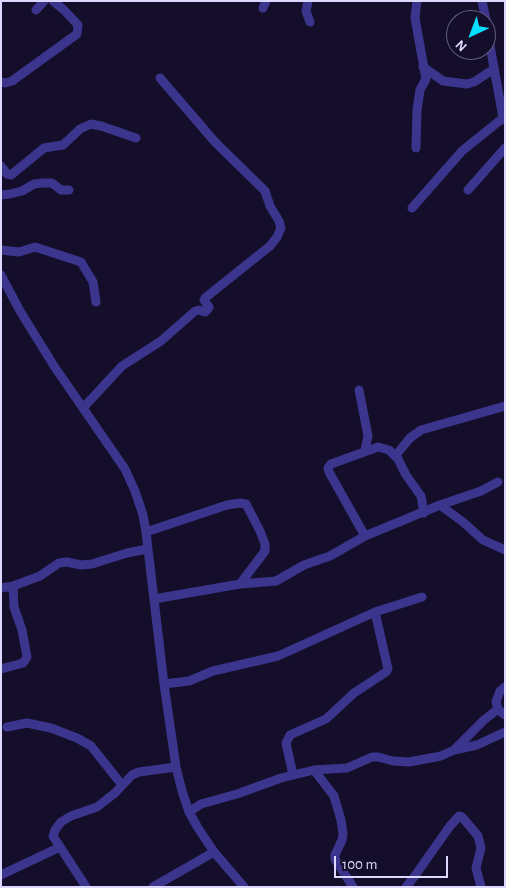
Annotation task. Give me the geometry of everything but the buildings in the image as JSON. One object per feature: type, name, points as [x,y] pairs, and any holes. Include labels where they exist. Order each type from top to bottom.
[{"type":"street","points":[[36,10],[44,1]]},
{"type":"street","points":[[1,82],[12,81],[77,34],[78,25],[53,1]]},
{"type":"street","points":[[308,1],[306,11],[310,22]]},
{"type":"street","points":[[416,148],[416,110],[420,90],[426,79],[415,18],[417,1]]},
{"type":"street","points":[[412,208],[462,151],[504,119],[493,60]]},
{"type":"street","points":[[423,68],[443,81],[467,84],[474,82],[494,68]]},
{"type":"street","points":[[83,408],[122,366],[162,341],[195,311],[205,312],[208,310],[209,307],[204,300],[205,298],[270,246],[277,238],[281,228],[265,191],[215,142],[160,78]]},
{"type":"street","points":[[1,166],[11,175],[38,152],[49,146],[63,145],[80,129],[91,124],[136,138]]},
{"type":"street","points":[[468,190],[505,148]]},
{"type":"street","points":[[1,194],[22,191],[34,184],[43,183],[52,183],[61,190],[69,190]]},
{"type":"street","points":[[1,250],[19,252],[35,247],[81,262],[93,282],[96,302]]},
{"type":"street","points":[[1,275],[41,346],[125,468],[143,515],[164,684],[176,767],[182,791],[189,812],[198,828],[214,852],[244,887]]},
{"type":"street","points":[[359,390],[368,436],[364,450]]},
{"type":"street","points":[[396,455],[410,438],[421,430],[505,406]]},
{"type":"street","points":[[368,436],[378,446],[396,455],[406,475],[421,496],[424,513]]},
{"type":"street","points":[[366,536],[328,468],[330,464],[378,446]]},
{"type":"street","points":[[154,599],[240,584],[276,581],[304,565],[330,556],[366,536],[440,505],[481,491],[498,482]]},
{"type":"street","points":[[146,532],[227,505],[240,502],[246,504],[260,531],[265,544],[265,551],[240,584]]},
{"type":"street","points":[[440,505],[483,540],[505,550]]},
{"type":"street","points":[[1,588],[13,586],[40,576],[59,562],[81,565],[92,564],[127,553],[147,550]]},
{"type":"street","points":[[1,669],[23,663],[27,657],[22,630],[14,607],[13,586]]},
{"type":"street","points":[[164,684],[189,682],[213,671],[278,656],[375,612],[422,597]]},
{"type":"street","points":[[293,775],[286,743],[287,739],[301,729],[326,719],[354,693],[388,669],[375,612]]},
{"type":"street","points":[[454,750],[477,727],[501,712],[496,698],[505,687]]},
{"type":"street","points":[[7,727],[27,723],[52,728],[84,741],[91,746],[122,785]]},
{"type":"street","points":[[189,812],[201,804],[293,775],[314,770],[346,768],[374,756],[393,761],[418,762],[476,745],[505,732]]},
{"type":"street","points":[[86,887],[53,836],[61,822],[71,816],[96,807],[115,793],[132,775],[139,772],[176,767]]},
{"type":"street","points":[[314,770],[334,796],[343,834],[335,859],[352,887]]},
{"type":"street","points":[[406,887],[459,816],[478,836],[481,848],[476,868],[481,887]]},
{"type":"street","points":[[1,875],[60,846]]},
{"type":"street","points":[[153,887],[214,852]]}]
